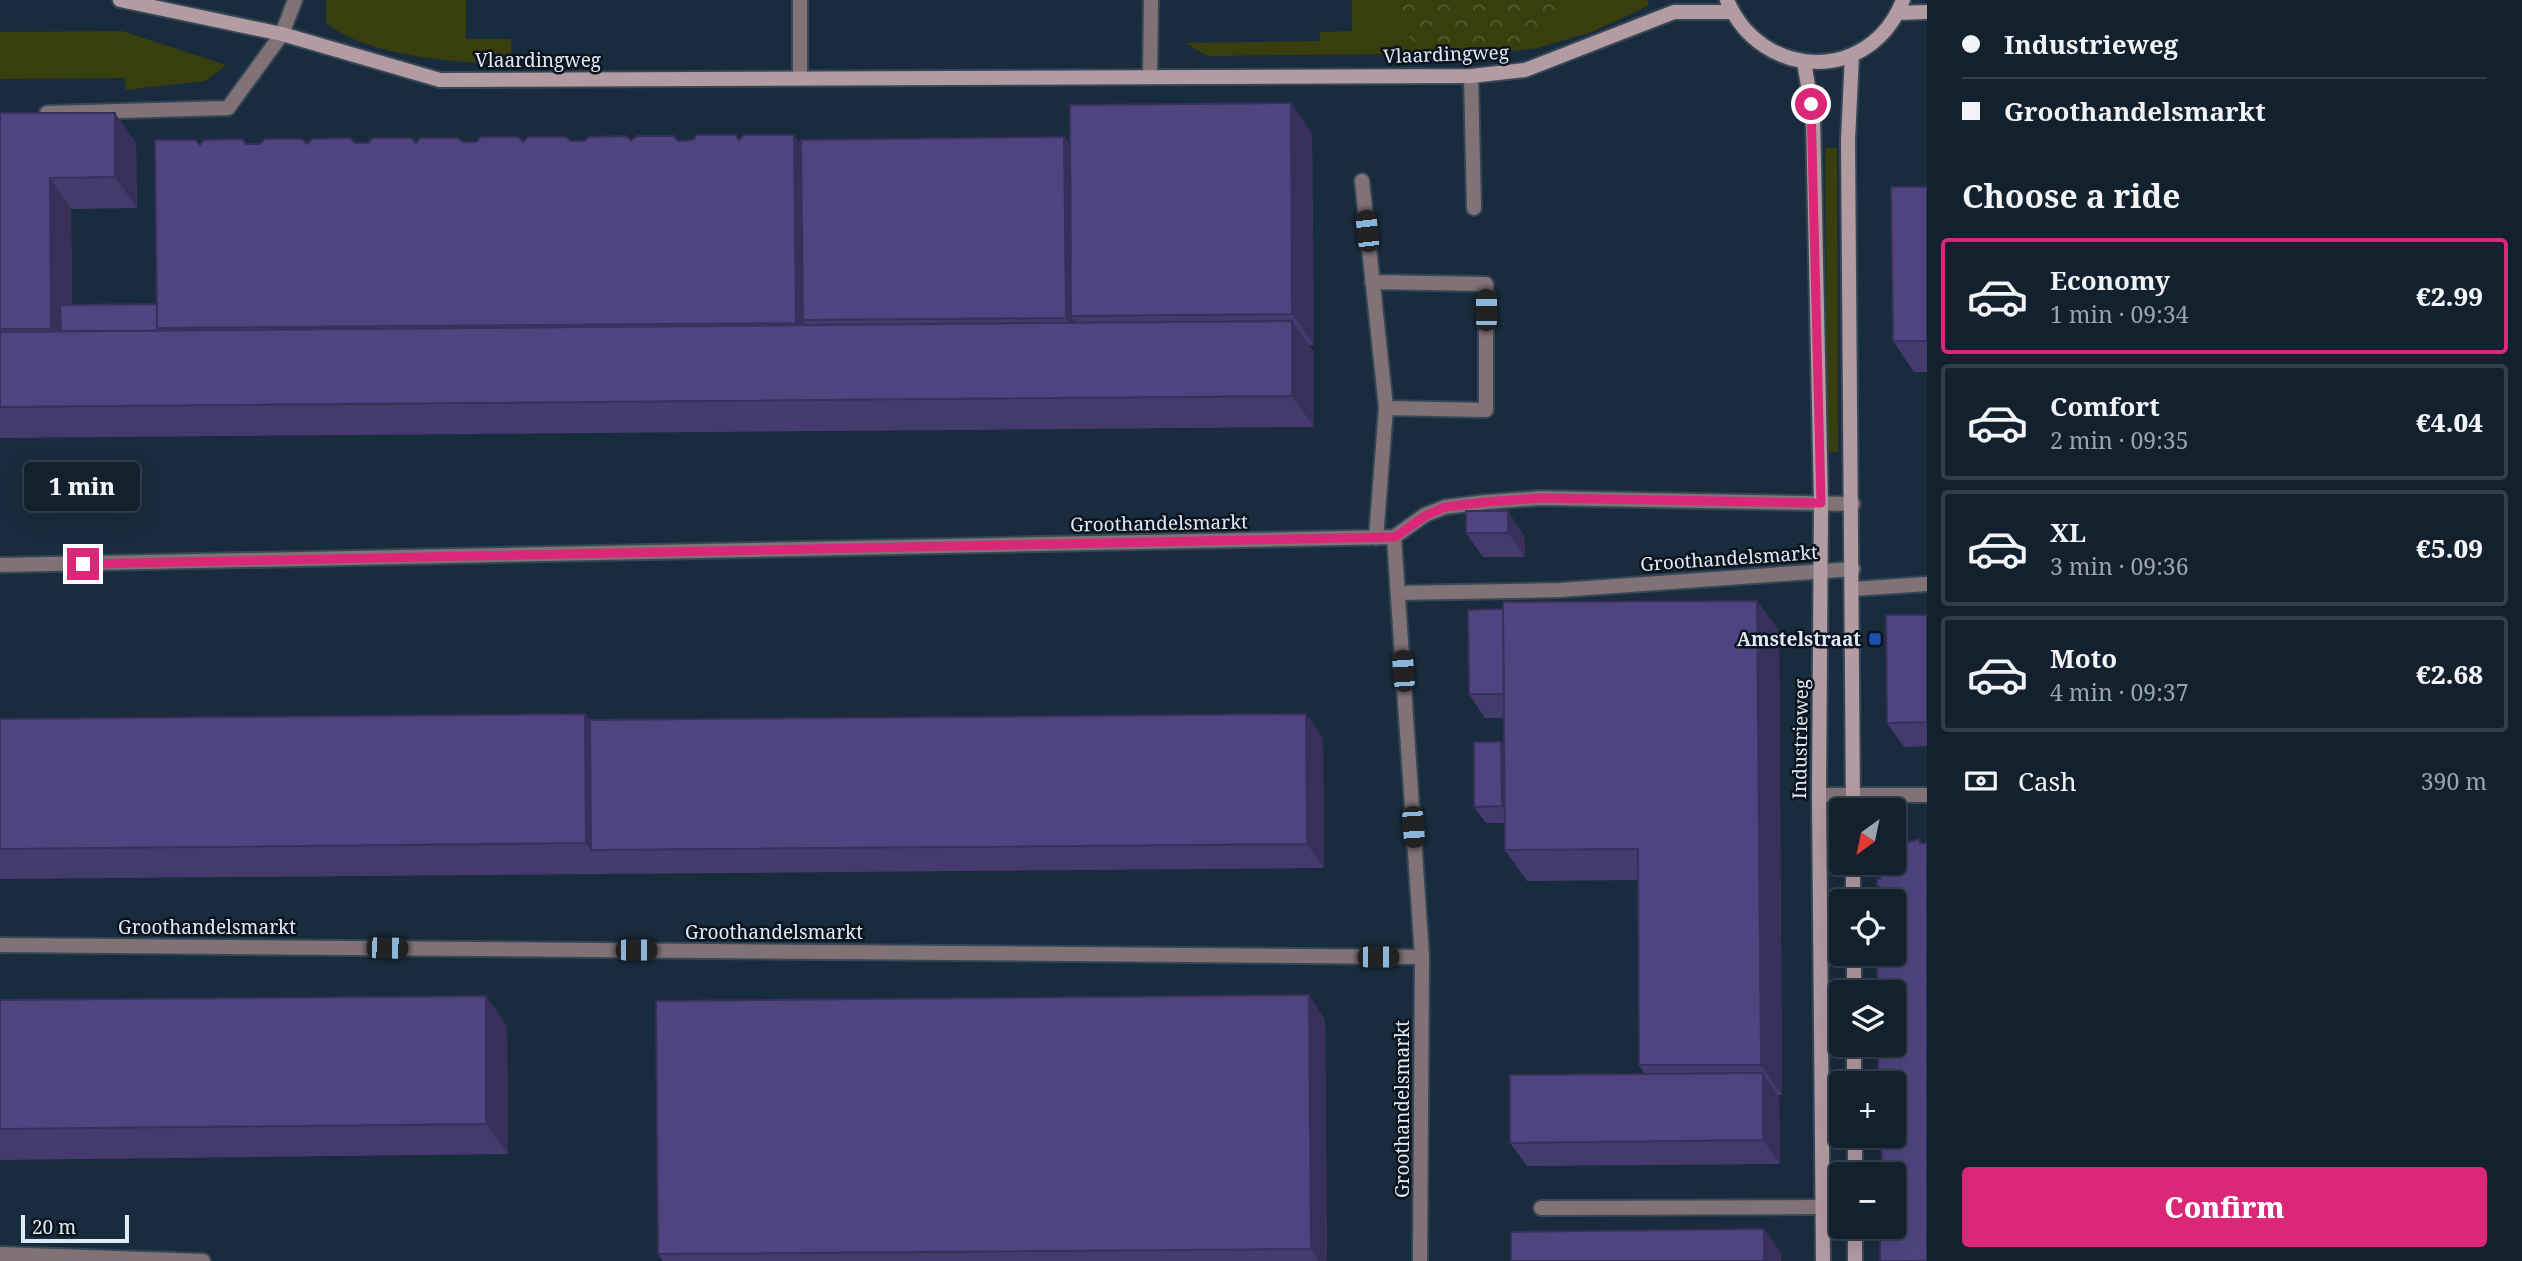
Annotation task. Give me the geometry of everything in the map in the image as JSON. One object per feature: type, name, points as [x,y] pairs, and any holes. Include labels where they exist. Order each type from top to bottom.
[{"type":"street","name":"Vlaardingweg","points":[[120,0],[282,34],[440,80],[1471,76],[1525,70],[1674,12],[1730,6]]},
{"type":"street","points":[[27,114],[228,108],[282,34],[295,0]]},
{"type":"street","points":[[800,0],[800,78]]},
{"type":"street","points":[[1150,77],[1151,0]]},
{"type":"street","points":[[1730,6],[1762,45],[1782,56],[1804,62],[1829,61],[1852,55],[1878,38],[1900,6],[1927,12]]},
{"type":"street","points":[[1852,55],[1848,150],[1853,504],[1853,795]]},
{"type":"street","name":"Industrieweg","points":[[1804,62],[1813,115],[1821,503],[1819,795],[1823,1261]]},
{"type":"street","points":[[1471,76],[1474,208]]},
{"type":"street","points":[[1362,181],[1386,408],[1376,537]]},
{"type":"street","points":[[1372,282],[1486,284],[1486,410],[1386,408]]},
{"type":"street","points":[[1395,537],[1425,516],[1445,507],[1541,498],[1853,504]]},
{"type":"street","name":"Groothandelsmarkt","points":[[0,565],[1395,537],[1422,957],[1420,1261]]},
{"type":"street","name":"Groothandelsmarkt","points":[[1398,593],[1560,590],[1853,569]]},
{"type":"street","points":[[1853,589],[1927,584]]},
{"type":"street","points":[[1819,795],[1927,794]]},
{"type":"street","name":"Groothandelsmarkt","points":[[0,945],[1422,957]]},
{"type":"street","points":[[1541,1208],[1823,1207]]},
{"type":"street","points":[[1855,1239],[1855,1261]]},
{"type":"street","points":[[0,1254],[203,1261]]},
{"type":"green space","points":[[326,0],[466,0],[466,39],[511,39],[512,64],[441,60],[365,44],[326,23]]},
{"type":"green space","points":[[1352,0],[1648,0],[1648,6],[1592,32],[1538,48],[1489,53],[1208,56],[1185,43],[1320,41],[1320,32],[1352,31]]},
{"type":"green space","points":[[1375,0],[1578,0],[1520,50],[1425,54]]},
{"type":"green space","points":[[122,31],[226,65],[205,81],[126,90],[125,78],[0,79],[0,32]]},
{"type":"green space","points":[[1825,148],[1837,148],[1838,452],[1827,452]]},
{"type":"building","points":[[1291,103],[1292,314],[1071,316],[1070,105]]},
{"type":"building","points":[[0,113],[115,113],[115,177],[50,178],[51,329],[0,329]]},
{"type":"building","points":[[697,135],[735,135],[739,140],[744,135],[794,135],[796,323],[157,328],[155,140],[195,140],[200,145],[204,140],[242,139],[246,144],[260,144],[265,139],[302,139],[307,144],[312,139],[350,138],[355,143],[368,143],[373,138],[411,138],[416,143],[420,138],[458,138],[463,142],[476,142],[481,137],[518,137],[523,142],[528,137],[566,137],[571,141],[585,141],[589,137],[626,136],[631,141],[637,136],[674,136],[678,141],[693,140]]},
{"type":"building","points":[[1064,137],[1066,318],[803,320],[801,140]]},
{"type":"building","points":[[1891,187],[1927,187],[1927,341],[1893,341]]},
{"type":"building","points":[[157,304],[159,331],[61,331],[60,305]]},
{"type":"building","points":[[1292,321],[1292,396],[0,407],[0,332]]},
{"type":"building","points":[[1466,511],[1508,511],[1508,533],[1466,533]]},
{"type":"building","points":[[1757,601],[1761,1065],[1639,1065],[1638,849],[1505,850],[1503,602]]},
{"type":"building","points":[[1503,609],[1504,694],[1469,694],[1468,610]]},
{"type":"building","points":[[1886,615],[1927,615],[1927,722],[1887,723]]},
{"type":"building","points":[[585,714],[586,843],[0,849],[0,719]]},
{"type":"building","points":[[1306,714],[1307,844],[591,850],[590,720]]},
{"type":"building","points":[[1474,742],[1501,742],[1502,806],[1474,807]]},
{"type":"building","points":[[1920,839],[1920,843],[1927,843],[1927,1261],[1880,1261],[1880,1239],[1906,1239],[1906,1162],[1879,1161],[1882,1161],[1881,1148],[1906,1148],[1906,1071],[1878,1071],[1878,1057],[1906,1057],[1906,980],[1878,980],[1877,967],[1906,966],[1906,889],[1880,889],[1877,887],[1877,879],[1880,879],[1879,875],[1906,875],[1906,842]]},
{"type":"building","points":[[1309,995],[1311,1249],[658,1254],[656,1001]]},
{"type":"building","points":[[486,996],[486,1124],[0,1129],[0,1000]]},
{"type":"building","points":[[1763,1073],[1763,1140],[1510,1143],[1510,1075]]},
{"type":"building","points":[[1764,1229],[1764,1261],[1511,1261],[1511,1232]]},
{"type":"place","name":"Amstelstraat","points":[[1875,639]]},
{"type":"route","points":[[83,564],[1395,537],[1425,516],[1445,507],[1486,502],[1541,498],[1821,503],[1814,137],[1811,104]]}]
